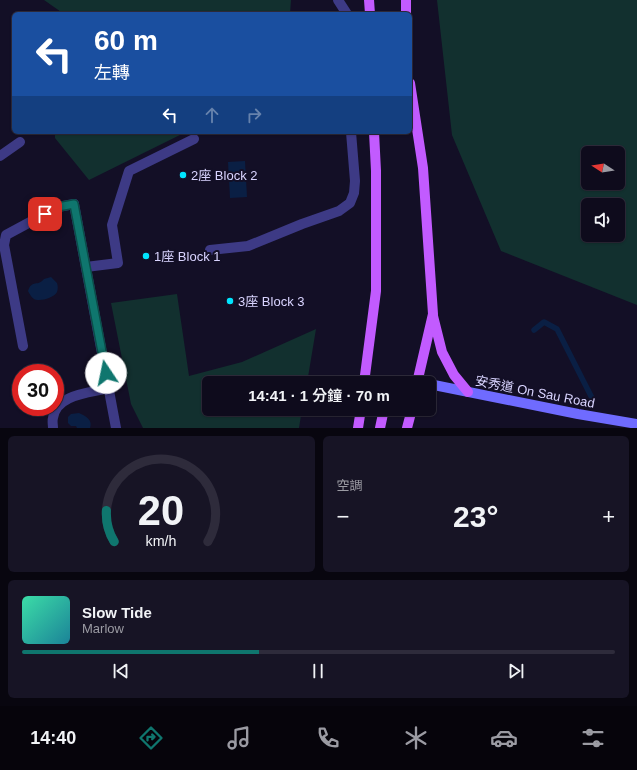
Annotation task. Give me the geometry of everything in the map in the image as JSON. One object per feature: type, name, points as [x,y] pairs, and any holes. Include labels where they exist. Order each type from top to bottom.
[{"type":"main road","points":[[370,0],[370,12]]},
{"type":"main road","points":[[406,0],[406,12]]},
{"type":"main road","points":[[412,95],[423,168],[433,314],[442,352],[454,374],[468,392]]},
{"type":"main road","points":[[365,376],[376,291],[376,171],[374,134]]},
{"type":"main road","points":[[420,376],[433,314]]},
{"type":"main road","name":"安秀道 On Sau Road","points":[[436,385],[578,414],[637,424]]},
{"type":"main road","points":[[358,428],[360,416]]},
{"type":"main road","points":[[380,428],[383,416]]},
{"type":"main road","points":[[407,428],[410,416]]},
{"type":"street","points":[[338,0],[346,12]]},
{"type":"street","points":[[210,250],[248,246],[339,211],[350,203],[354,193],[355,181],[351,134]]},
{"type":"street","points":[[86,267],[118,263],[112,226],[129,171],[194,139]]},
{"type":"street","points":[[0,156],[20,142]]},
{"type":"street","points":[[23,346],[4,244],[6,235],[58,207],[74,204],[116,428]]},
{"type":"street","points":[[53,428],[52,419],[56,408],[63,401],[73,396],[109,388]]},
{"type":"green space","points":[[44,0],[291,0],[290,12],[61,12]]},
{"type":"green space","points":[[437,0],[637,0],[637,305],[501,251],[452,135]]},
{"type":"green space","points":[[55,134],[182,134],[89,180],[55,138]]},
{"type":"green space","points":[[177,294],[189,376],[242,362],[316,329],[308,376],[202,376],[202,416],[301,416],[299,428],[143,428],[131,404],[111,303]]},
{"type":"water","points":[[245,161],[247,197],[230,198],[228,162]]},
{"type":"water","points":[[51,277],[57,283],[58,290],[55,294],[50,298],[43,300],[36,300],[30,295],[28,291],[31,285],[40,283],[44,279]]},
{"type":"water","points":[[79,413],[90,421],[90,428],[77,428],[76,426],[71,426],[68,423],[68,417],[71,414]]},
{"type":"waterway","points":[[534,330],[544,322],[557,329],[593,400]]},
{"type":"place","name":"2座 Block 2","points":[[183,175]]},
{"type":"place","name":"1座 Block 1","points":[[146,256]]},
{"type":"place","name":"3座 Block 3","points":[[230,301]]},
{"type":"route","points":[[45,214],[58,207],[74,204],[106,373]]}]
